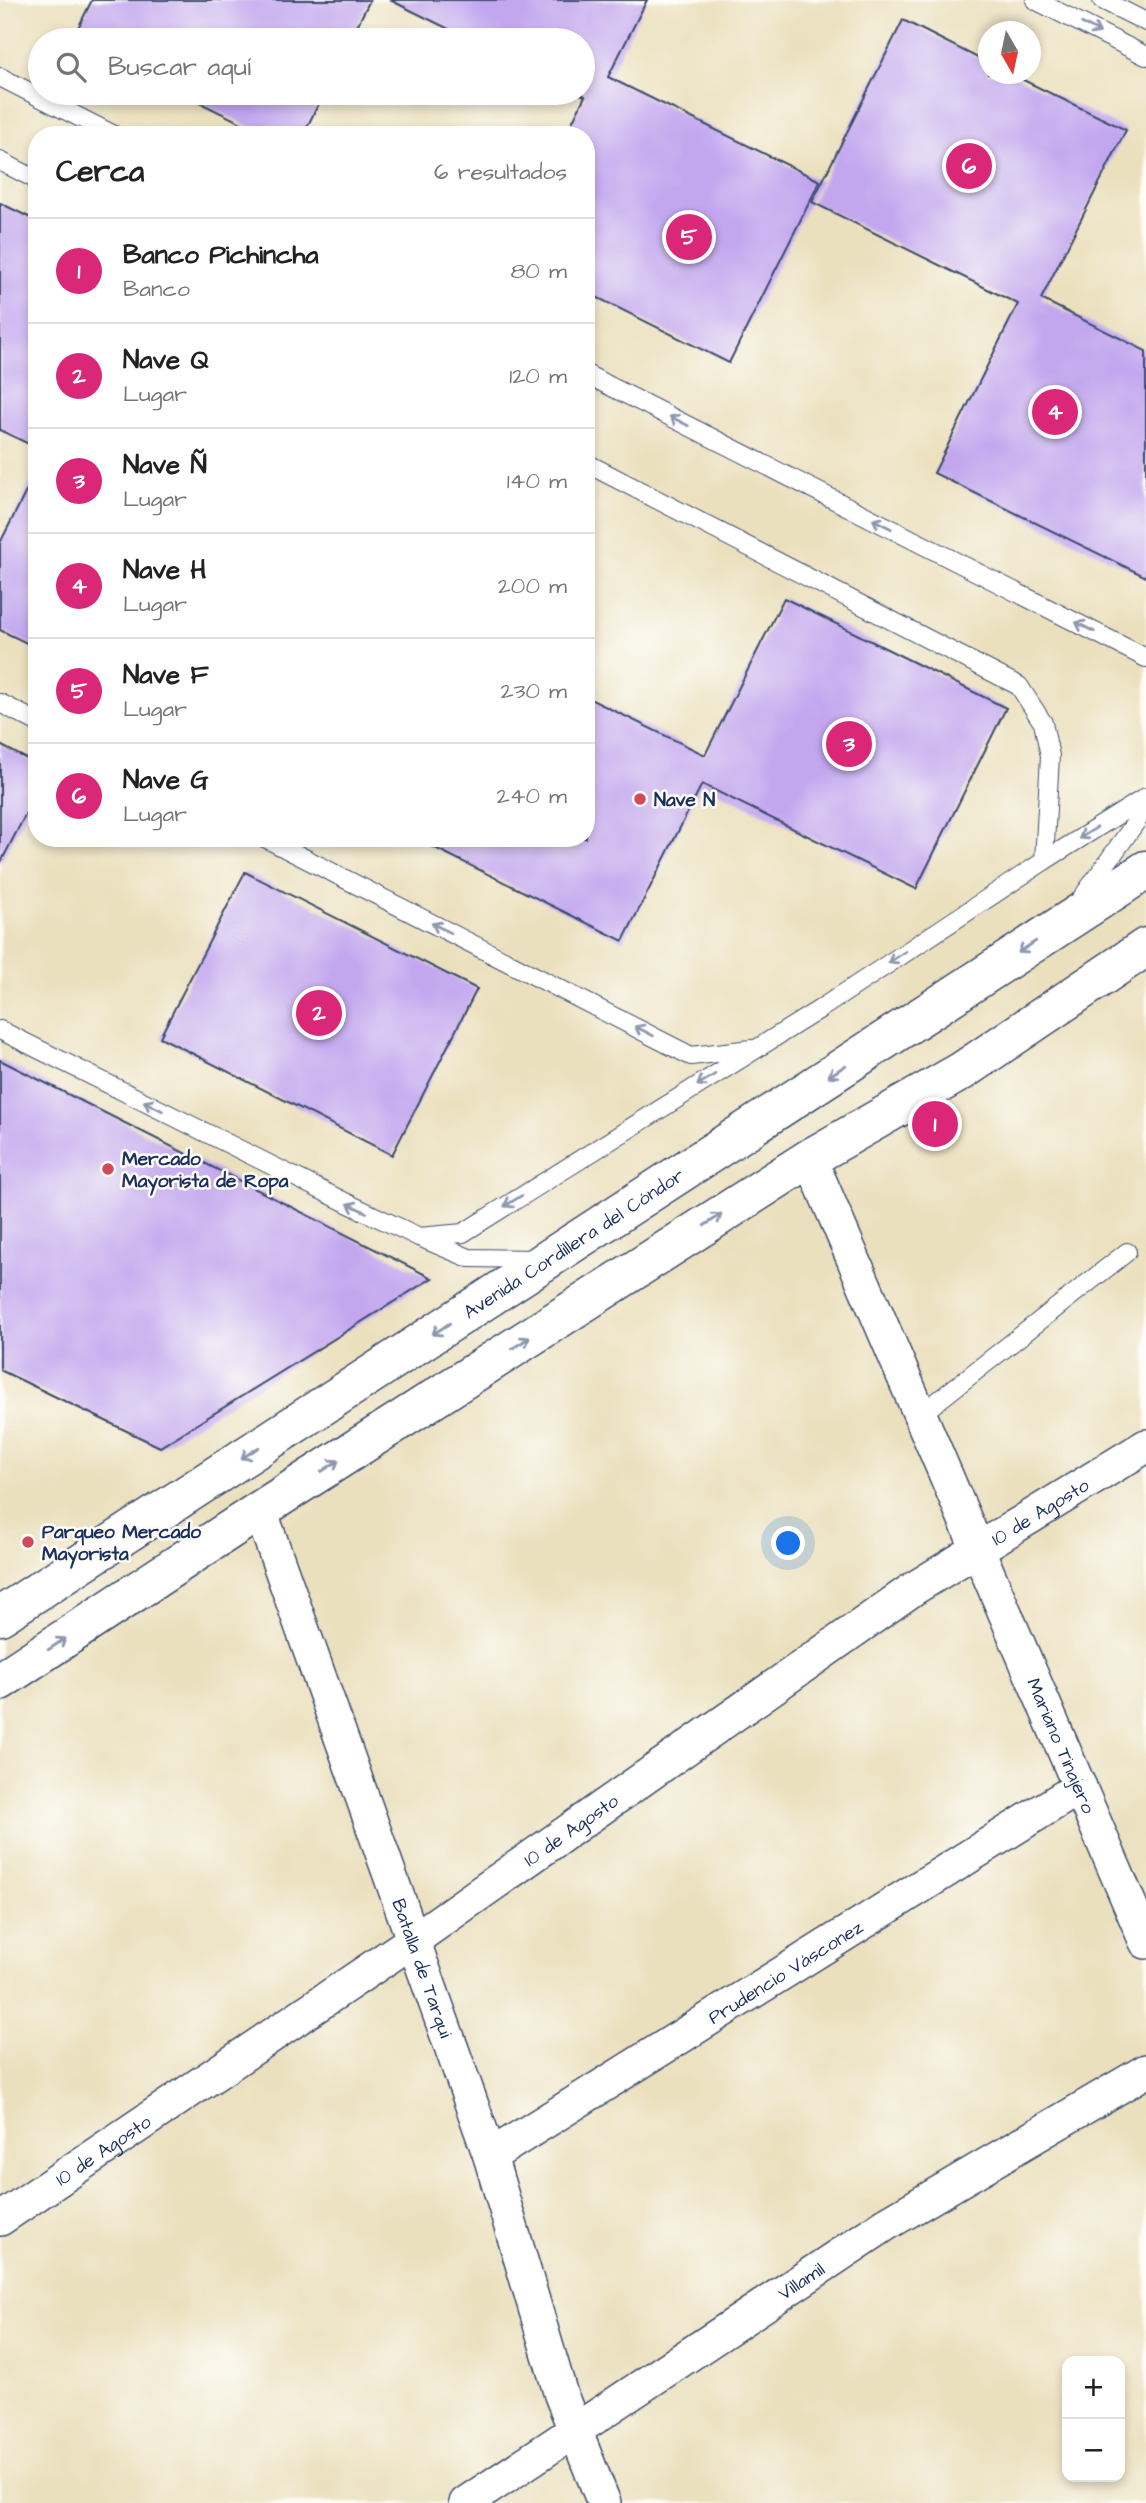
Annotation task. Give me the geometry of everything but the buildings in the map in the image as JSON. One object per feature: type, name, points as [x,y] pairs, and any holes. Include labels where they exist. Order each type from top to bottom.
[{"type":"street","name":"Avenida Cordillera del Cóndor","points":[[0,1616],[1146,870]]},
{"type":"street","points":[[0,1681],[260,1510],[810,1158],[962,1071],[1146,947]]},
{"type":"street","name":"Mariano Tinajero","points":[[810,1158],[1146,1941]]},
{"type":"street","name":"10 de Agosto","points":[[0,2219],[412,1941],[913,1589],[1146,1446]]},
{"type":"street","name":"Batalla de Tarqui","points":[[260,1510],[490,2156],[561,2395],[604,2503]]},
{"type":"street","name":"Prudencio Vásconez","points":[[490,2156],[1080,1787]]},
{"type":"street","name":"Villamil","points":[[466,2503],[886,2224],[1146,2071]]},
{"type":"lane","points":[[1035,0],[1146,56]]},
{"type":"lane","points":[[1102,0],[1146,22]]},
{"type":"lane","points":[[0,77],[28,91]]},
{"type":"lane","points":[[55,105],[96,126]]},
{"type":"lane","points":[[0,161],[28,175]]},
{"type":"lane","points":[[595,379],[1146,658]]},
{"type":"lane","points":[[595,468],[1019,686],[1043,723],[1050,757],[1044,861]]},
{"type":"lane","points":[[0,703],[28,717]]},
{"type":"lane","points":[[419,1237],[463,1233],[1146,797]]},
{"type":"lane","points":[[1064,923],[1146,808]]},
{"type":"lane","points":[[283,847],[691,1056],[755,1049]]},
{"type":"lane","points":[[0,1030],[347,1203],[469,1258],[549,1259]]},
{"type":"lane","points":[[920,1415],[1127,1252]]},
{"type":"place","name":"Nave G","points":[[969,166]]},
{"type":"place","name":"Nave F","points":[[689,237]]},
{"type":"place","name":"Nave H","points":[[1055,412]]},
{"type":"place","name":"Nave Ñ","points":[[849,744]]},
{"type":"place","name":"Nave N","points":[[640,799]]},
{"type":"place","name":"Nave Q","points":[[319,1013]]},
{"type":"place","name":"Banco Pichincha","points":[[935,1124]]},
{"type":"place","name":"Mercado Mayorista de Ropa","points":[[108,1169]]},
{"type":"place","name":"Parqueo Mercado Mayorista","points":[[28,1542]]}]
